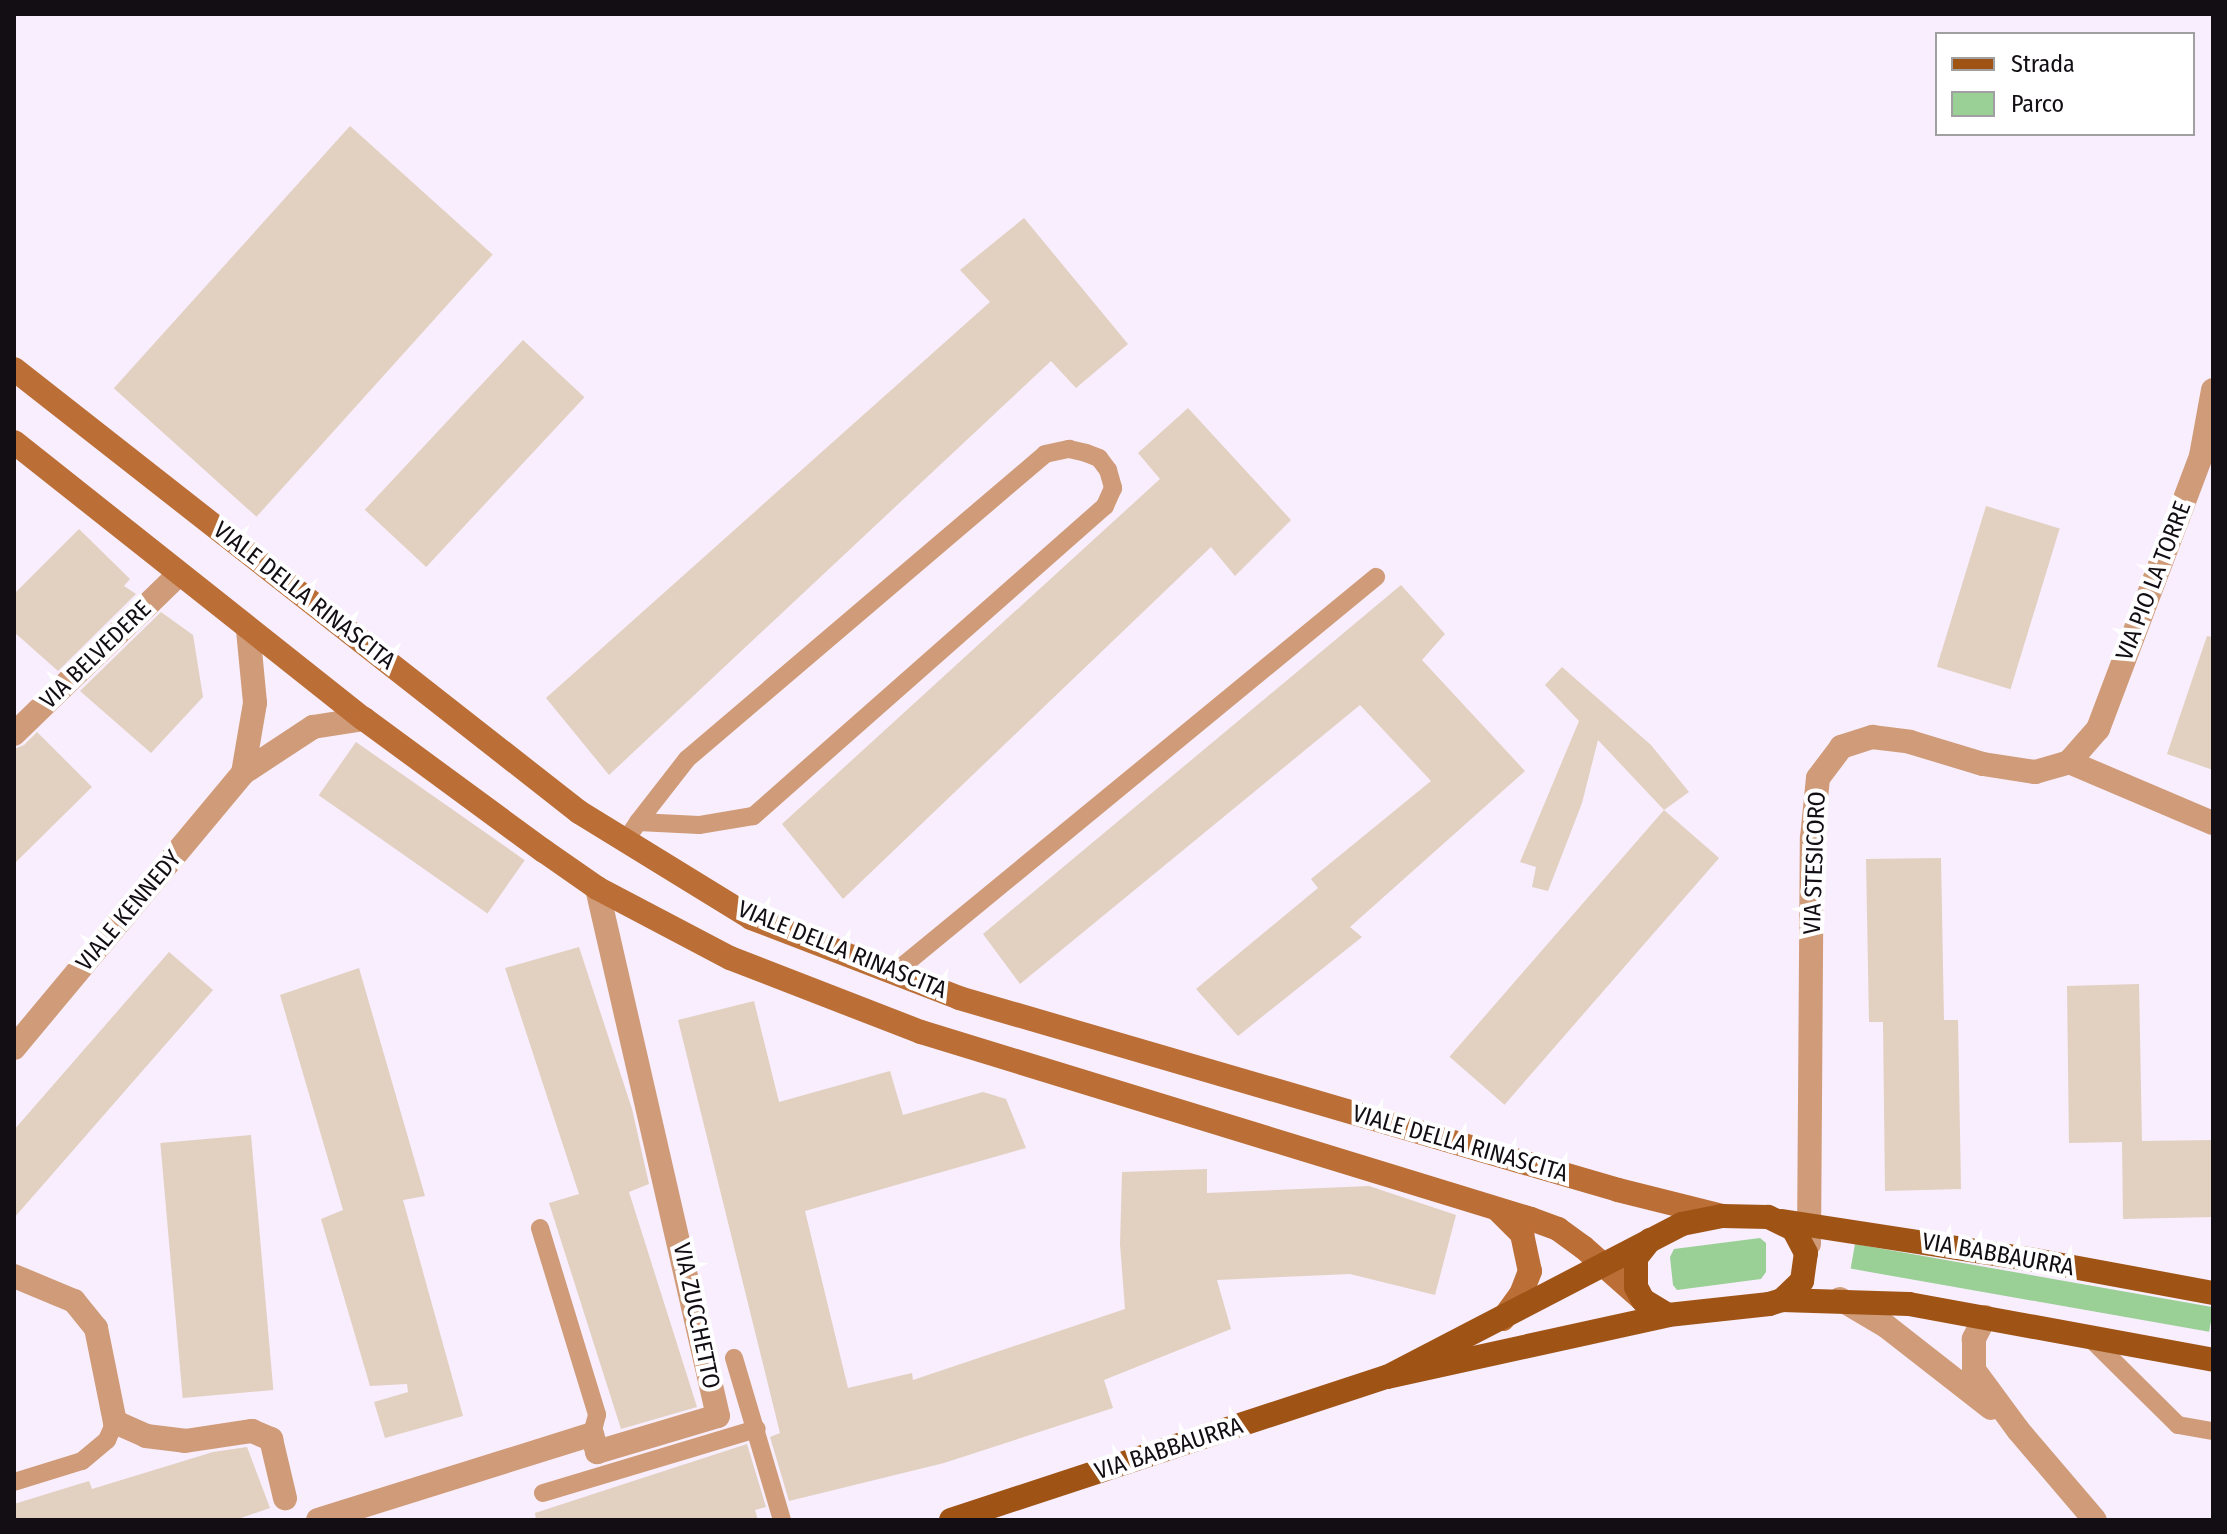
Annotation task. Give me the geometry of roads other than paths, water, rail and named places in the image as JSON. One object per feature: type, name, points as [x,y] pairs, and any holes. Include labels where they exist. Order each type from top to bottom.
[{"type":"main road","name":"VIA BABBAURRA","points":[[951,1520],[1387,1377],[1502,1320],[1654,1235],[1682,1224],[1722,1216],[1768,1217],[2213,1293]]},
{"type":"main road","points":[[1782,1221],[1802,1240],[1807,1267],[1802,1281],[1782,1300]]},
{"type":"main road","points":[[1654,1235],[1636,1258],[1633,1272],[1643,1300],[1668,1315]]},
{"type":"main road","points":[[1387,1377],[1668,1315],[1782,1300],[1839,1299],[1909,1304],[2213,1360]]},
{"type":"street","name":"VIALE DELLA RINASCITA","points":[[14,369],[579,812],[632,831],[751,918],[959,998],[1618,1190],[1722,1216]]},
{"type":"street","name":"VIA PIO LA TORRE","points":[[2069,762],[2098,729],[2201,456],[2213,390]]},
{"type":"street","name":"VIALE DELLA RINASCITA","points":[[14,442],[178,575],[364,719],[597,888],[730,958],[921,1032],[1494,1206],[1558,1229],[1643,1300]]},
{"type":"street","name":"VIA BELVEDERE","points":[[14,734],[178,575]]},
{"type":"street","points":[[243,773],[255,703],[248,630]]},
{"type":"street","name":"VIALE KENNEDY","points":[[14,1048],[243,773],[313,727],[364,719]]},
{"type":"street","name":"VIA STESICORO","points":[[1807,1267],[1811,1224],[1812,838],[1818,778],[1841,747],[1872,737],[1910,742],[1983,764],[2035,772],[2069,762]]},
{"type":"street","points":[[2069,762],[2213,823]]},
{"type":"street","name":"VIA ZUCCHETTO","points":[[592,1434],[597,1452],[718,1416],[597,888]]},
{"type":"street","points":[[1494,1206],[1522,1234],[1529,1252],[1530,1271],[1521,1294],[1502,1320]]},
{"type":"street","points":[[14,1276],[74,1301],[96,1328],[115,1422],[146,1436],[185,1441],[252,1431],[271,1439],[285,1498]]},
{"type":"street","points":[[1839,1299],[1886,1326],[1938,1364],[2018,1430]]},
{"type":"street","points":[[1985,1317],[1974,1339],[1974,1370],[2018,1430],[2095,1520]]},
{"type":"street","points":[[318,1520],[592,1434]]},
{"type":"lane","points":[[1069,449],[1099,458],[1108,470],[1113,488],[1105,506],[753,816],[632,831],[687,759],[1045,454],[1069,449]]},
{"type":"lane","points":[[894,973],[1376,577]]},
{"type":"lane","points":[[540,1228],[597,1415],[592,1434]]},
{"type":"lane","points":[[2089,1337],[2178,1425],[2213,1431]]},
{"type":"lane","points":[[734,1358],[782,1520]]},
{"type":"lane","points":[[14,1482],[82,1461],[107,1440],[115,1422]]},
{"type":"lane","points":[[543,1493],[757,1429]]}]
